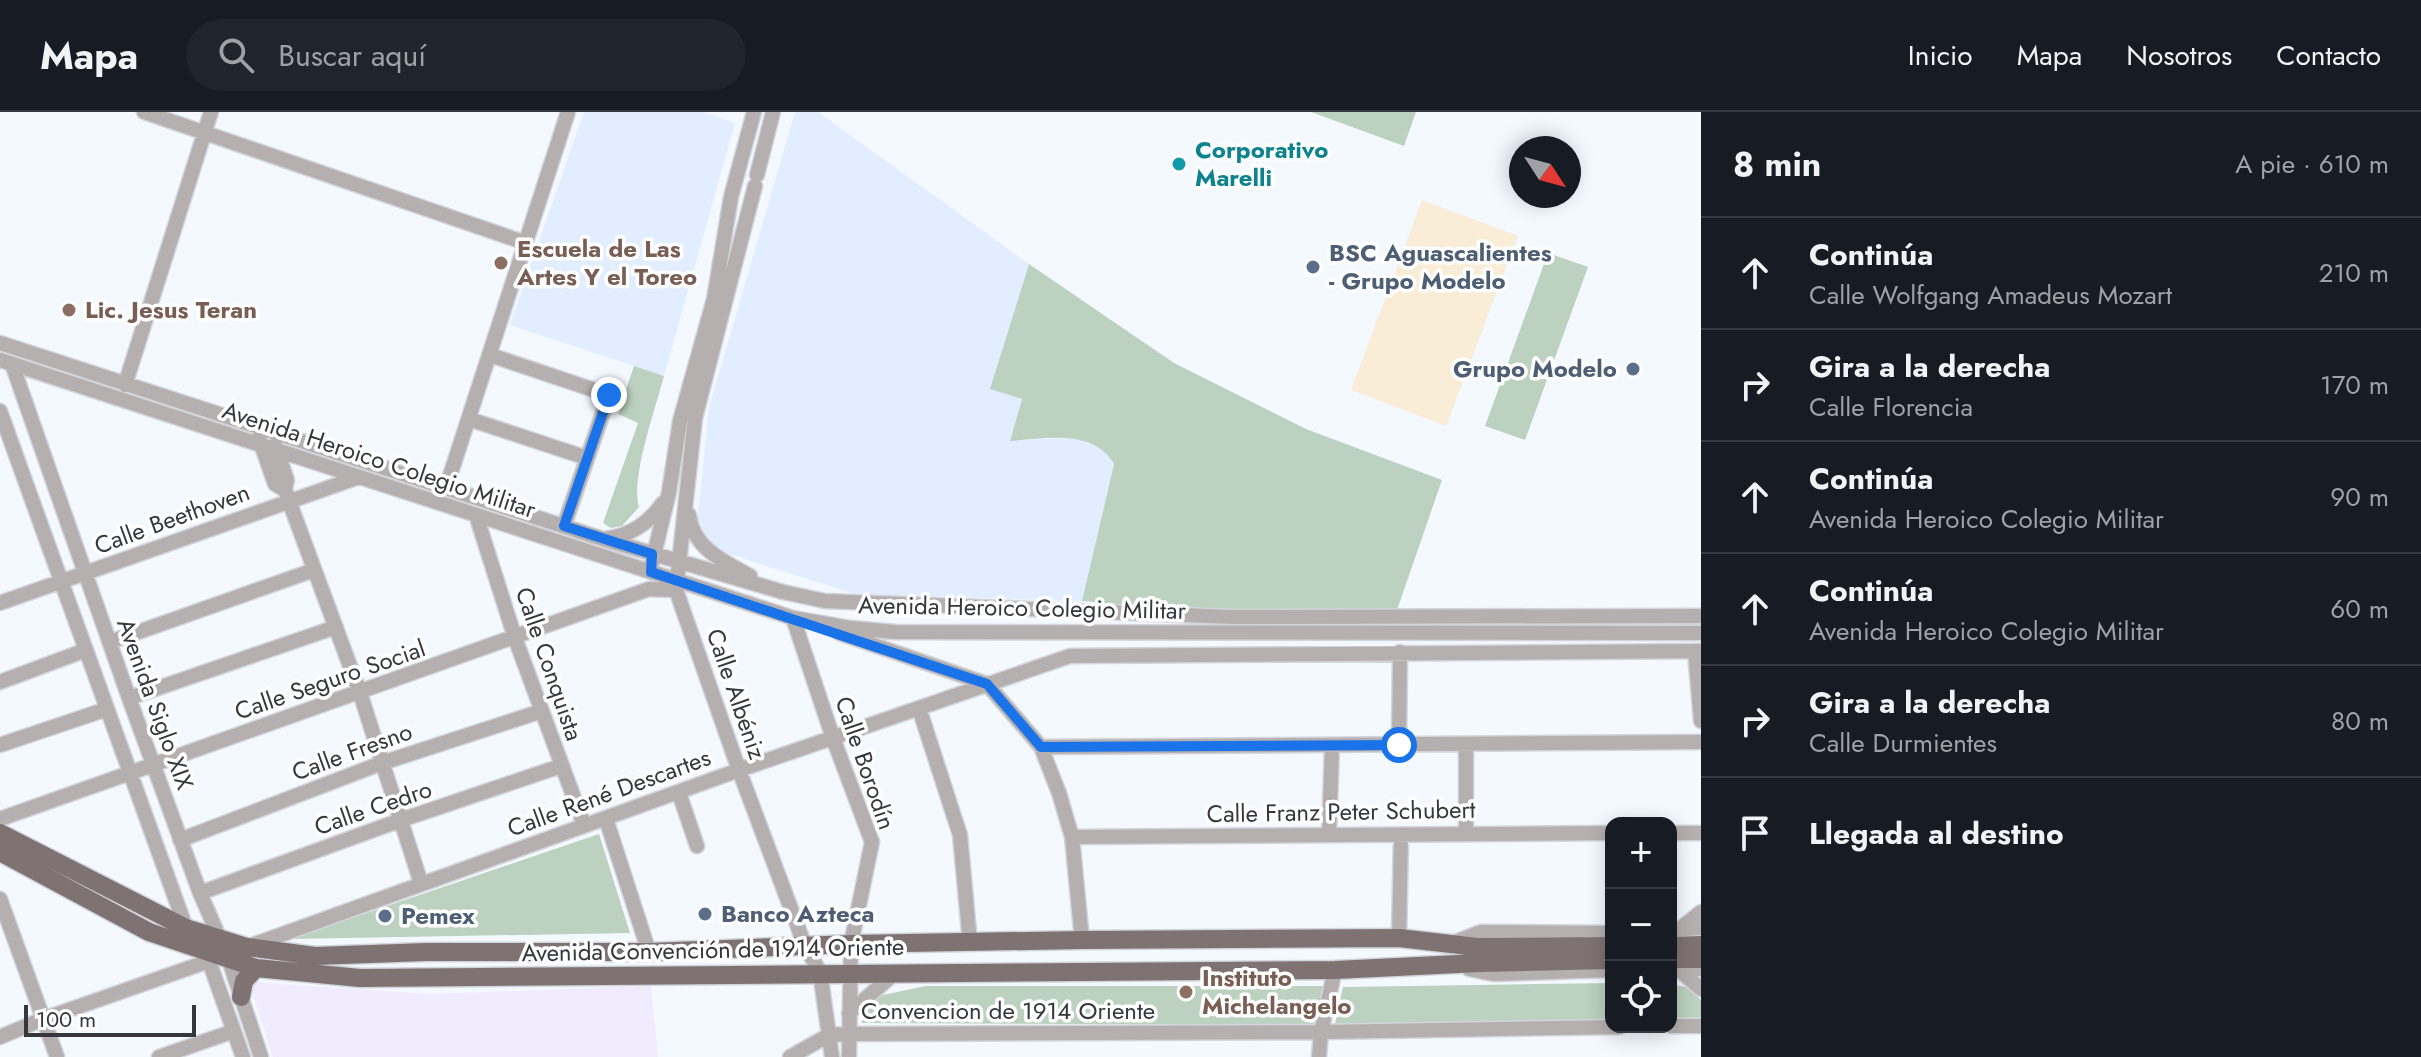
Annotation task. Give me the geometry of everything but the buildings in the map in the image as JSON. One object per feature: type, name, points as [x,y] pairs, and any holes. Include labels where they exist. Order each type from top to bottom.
[{"type":"main road","name":"Avenida Convención de 1914 Oriente","points":[[0,833],[186,928],[247,947],[315,956],[426,952],[649,952],[851,944],[1082,940],[1399,938],[1450,944],[1478,955],[1605,960]]},
{"type":"main road","name":"Avenida Convención de 1914 Oriente","points":[[0,852],[149,932],[205,955],[256,968],[360,978],[1335,970],[1453,965],[1478,955],[1605,946]]},
{"type":"main road","points":[[1677,936],[1701,945]]},
{"type":"main road","points":[[1677,964],[1701,959]]},
{"type":"main road","points":[[241,997],[244,981],[256,968]]},
{"type":"street","points":[[144,112],[526,243]]},
{"type":"street","points":[[125,385],[211,112]]},
{"type":"street","points":[[446,488],[568,112]]},
{"type":"street","points":[[651,572],[652,554],[669,492],[680,421],[714,299],[731,197],[754,113],[772,115]]},
{"type":"street","name":"Calle Albéniz","points":[[772,115],[695,418],[676,584],[739,770],[805,946],[820,972]]},
{"type":"street","points":[[731,197],[751,202]]},
{"type":"street","name":"Avenida Heroico Colegio Militar","points":[[0,343],[603,539],[771,589],[846,604],[1233,617],[1701,616]]},
{"type":"street","points":[[490,355],[609,395],[564,526]]},
{"type":"street","name":"Avenida Heroico Colegio Militar","points":[[6,362],[651,572],[676,584],[793,618],[850,628],[895,632],[1701,633]]},
{"type":"street","name":"Avenida Siglo XIX","points":[[6,362],[180,840],[229,960],[261,1057]]},
{"type":"street","name":"Avenida Siglo XIX","points":[[0,411],[186,928],[205,955],[243,1057]]},
{"type":"street","points":[[469,419],[587,458]]},
{"type":"street","points":[[256,427],[275,484],[286,495]]},
{"type":"street","points":[[271,431],[287,480],[286,495],[360,693],[421,883]]},
{"type":"street","name":"Calle Beethoven","points":[[0,603],[62,583],[286,495],[359,477]]},
{"type":"street","points":[[689,484],[689,516],[697,539],[725,562],[771,589]]},
{"type":"street","points":[[603,539],[637,529],[651,519],[669,492]]},
{"type":"street","name":"Calle Conquista","points":[[476,515],[515,638],[584,825]]},
{"type":"street","points":[[110,642],[314,570]]},
{"type":"street","name":"Calle Seguro Social","points":[[0,819],[649,589],[676,584]]},
{"type":"street","points":[[793,618],[987,684],[1041,747],[1059,793],[1072,837],[1082,940]]},
{"type":"street","name":"Calle Borodín","points":[[793,618],[872,842],[851,944],[849,1057]]},
{"type":"street","points":[[129,698],[336,627]]},
{"type":"street","points":[[0,682],[86,650]]},
{"type":"street","points":[[1698,651],[1701,721]]},
{"type":"street","name":"Avenida Heroico Colegio Militar","points":[[987,684],[1070,656],[1698,651]]},
{"type":"street","points":[[1399,745],[1400,652]]},
{"type":"street","name":"Calle René Descartes","points":[[247,947],[987,684]]},
{"type":"street","points":[[919,708],[960,835],[970,943]]},
{"type":"street","points":[[0,745],[107,709]]},
{"type":"street","name":"Calle Fresno","points":[[180,840],[382,763],[542,711]]},
{"type":"street","points":[[1041,747],[1701,742]]},
{"type":"street","points":[[1466,744],[1466,832]]},
{"type":"street","points":[[1329,834],[1332,746]]},
{"type":"street","name":"Calle Cedro","points":[[200,893],[561,766]]},
{"type":"street","points":[[679,793],[697,846]]},
{"type":"street","points":[[606,819],[649,952]]},
{"type":"street","name":"Calle Franz Peter Schubert","points":[[1072,837],[1605,833]]},
{"type":"street","points":[[1677,833],[1701,833]]},
{"type":"street","points":[[1399,938],[1401,835]]},
{"type":"street","points":[[0,899],[57,1057]]},
{"type":"street","points":[[1677,932],[1701,912]]},
{"type":"street","points":[[1677,934],[1701,928]]},
{"type":"street","name":"Avenida Convención de 1914 Oriente","points":[[1450,944],[1481,932],[1605,933]]},
{"type":"street","points":[[0,1037],[205,955]]},
{"type":"street","name":"Avenida Convención de 1914 Oriente","points":[[1453,965],[1493,974],[1605,970]]},
{"type":"street","points":[[1677,966],[1701,969]]},
{"type":"street","points":[[1677,968],[1701,989]]},
{"type":"street","points":[[1319,1057],[1321,1032],[1335,970]]},
{"type":"street","points":[[820,972],[832,1057]]},
{"type":"street","points":[[849,1013],[895,973]]},
{"type":"street","points":[[1677,1026],[1701,1026]]},
{"type":"street","name":"Convencion de 1914 Oriente","points":[[829,1035],[1605,1027]]},
{"type":"street","points":[[159,1057],[234,1031]]},
{"type":"street","points":[[790,1057],[829,1035]]},
{"type":"shaded area","points":[[584,112],[703,112],[735,123],[664,376],[510,325]]},
{"type":"shaded area","points":[[795,112],[818,112],[1029,264],[990,389],[1022,398],[1010,440],[1076,438],[1100,448],[1114,464],[1082,601],[855,594],[720,551],[712,546],[697,526],[709,408]]},
{"type":"shaded area","points":[[1422,200],[1518,236],[1446,426],[1351,390]]},
{"type":"shaded area","points":[[249,982],[429,994],[651,986],[658,1057],[273,1057]]},
{"type":"green space","points":[[1311,112],[1416,112],[1404,146]]},
{"type":"green space","points":[[1548,253],[1588,267],[1525,440],[1485,426]]},
{"type":"green space","points":[[1029,264],[1174,363],[1306,429],[1442,480],[1397,610],[1201,611],[1082,601],[1114,464],[1094,445],[1081,440],[1052,438],[1010,441],[1022,399],[990,389]]},
{"type":"green space","points":[[634,366],[664,376],[641,461],[637,495],[639,507],[622,526],[611,528],[603,523],[638,423],[618,414]]},
{"type":"green space","points":[[599,834],[630,933],[290,939]]},
{"type":"green space","points":[[1605,983],[1605,1021],[1335,1024],[1343,987]]},
{"type":"green space","points":[[1677,985],[1686,987],[1701,1000],[1701,1020],[1677,1020]]},
{"type":"green space","points":[[926,986],[1324,986],[1314,1025],[862,1023],[863,1010],[878,996]]},
{"type":"place","name":"Corporativo Marelli","points":[[1179,164]]},
{"type":"place","name":"Escuela de Las Artes Y el Toreo","points":[[501,263]]},
{"type":"place","name":"BSC Aguascalientes - Grupo Modelo","points":[[1313,267]]},
{"type":"place","name":"Lic. Jesus Teran","points":[[69,310]]},
{"type":"place","name":"Grupo Modelo","points":[[1633,369]]},
{"type":"place","name":"Banco Azteca","points":[[705,914]]},
{"type":"place","name":"Pemex","points":[[385,916]]},
{"type":"place","name":"Instituto Michelangelo","points":[[1186,992]]},
{"type":"route","points":[[609,395],[564,526],[652,554],[651,572],[987,684],[1041,747],[1399,745]]}]
